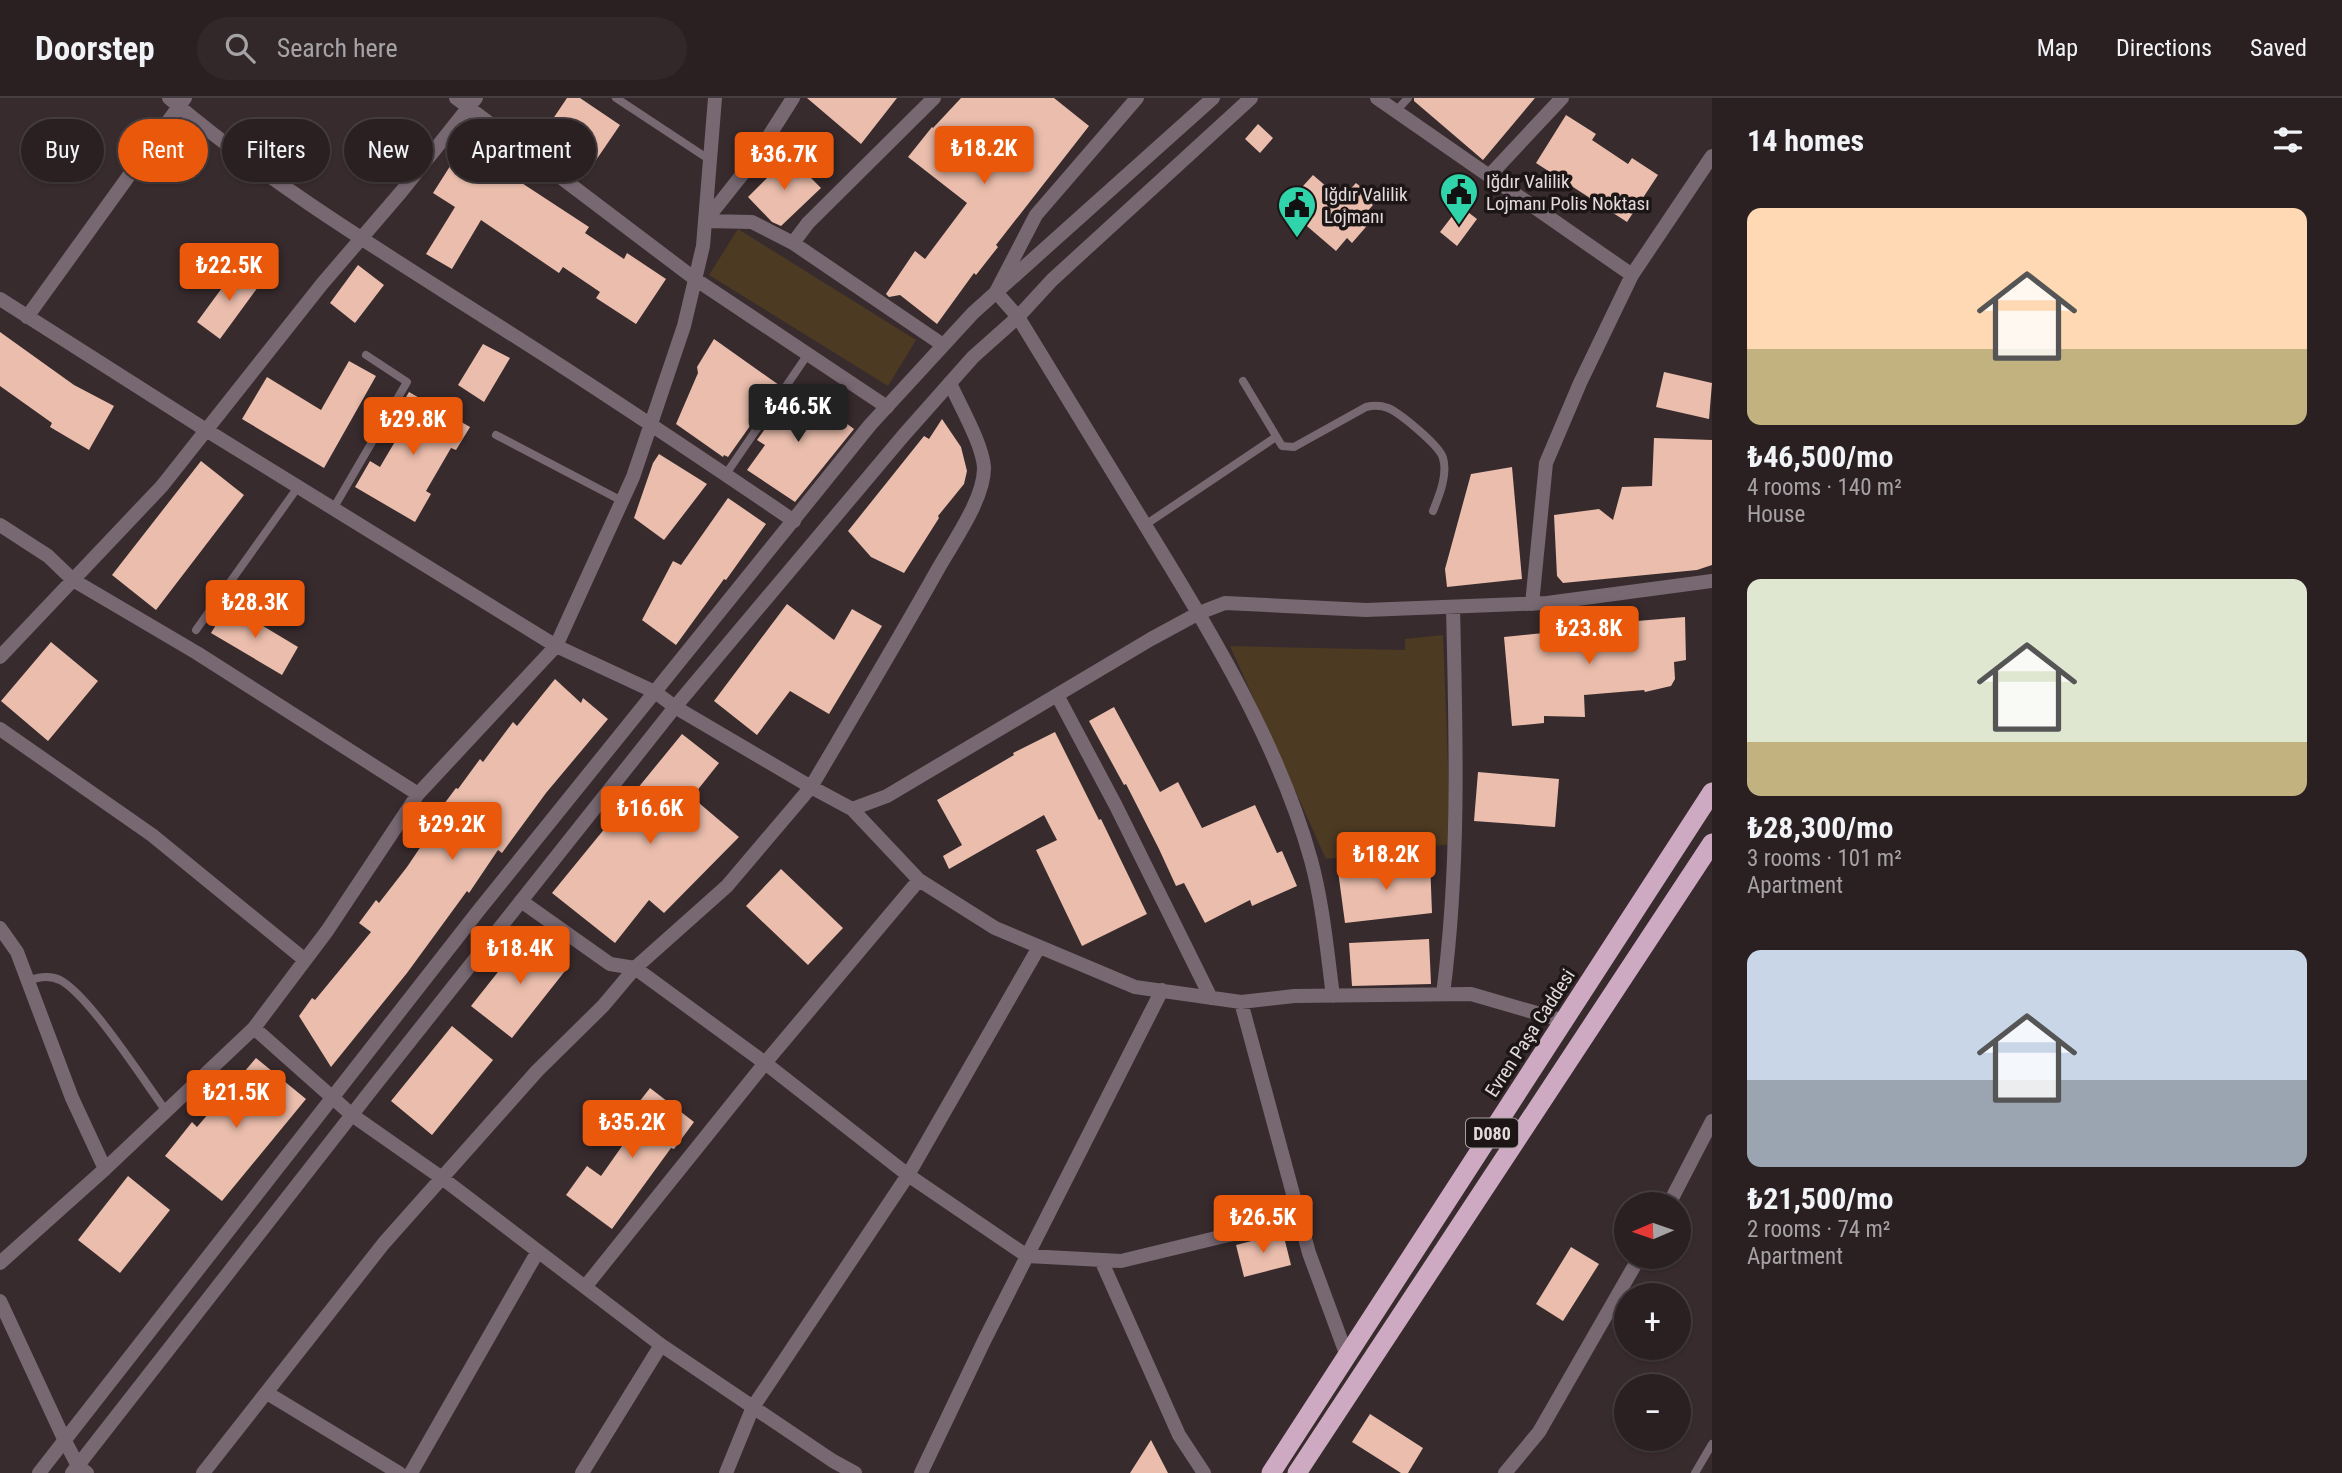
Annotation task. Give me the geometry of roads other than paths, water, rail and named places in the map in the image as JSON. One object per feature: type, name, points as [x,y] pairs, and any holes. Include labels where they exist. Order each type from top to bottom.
[{"type":"highway","name":"Evren Paşa Caddesi","points":[[1270,1473],[1712,792]]},
{"type":"highway","name":"D080","points":[[1297,1473],[1712,843]]},
{"type":"street","points":[[0,1263],[105,1170],[254,1028],[305,960],[418,794],[556,646],[622,501],[652,423],[684,326],[703,246],[715,98]]},
{"type":"street","points":[[706,221],[753,161],[793,98]]},
{"type":"street","points":[[793,243],[808,223],[934,98]]},
{"type":"street","points":[[996,292],[1036,215],[1137,98]]},
{"type":"street","points":[[39,1473],[332,1097],[655,692],[887,407],[973,313],[1213,98]]},
{"type":"street","points":[[1377,98],[1632,275]]},
{"type":"street","points":[[1489,176],[1562,98]]},
{"type":"street","points":[[0,1301],[79,1470],[352,1115],[675,707],[950,383],[1052,280],[1247,99]]},
{"type":"street","points":[[27,317],[177,101],[263,170],[361,239],[652,423],[794,522]]},
{"type":"street","points":[[0,657],[162,486],[322,284],[361,239],[466,101],[695,279],[887,407]]},
{"type":"street","points":[[1532,604],[1536,540],[1546,463],[1580,383],[1632,275],[1712,156]]},
{"type":"street","points":[[706,221],[752,222],[793,243],[943,345]]},
{"type":"street","points":[[996,292],[1018,317],[1145,524],[1199,613],[1250,710],[1303,835],[1317,888],[1333,996]]},
{"type":"street","points":[[0,299],[556,646],[655,692],[675,707],[852,809],[919,880],[995,928],[1135,987],[1241,1002],[1294,996],[1471,994],[1564,1021]]},
{"type":"street","points":[[204,1473],[384,1243],[537,1071],[603,1006],[635,968],[727,886],[811,787],[970,512],[982,484],[984,466],[950,383]]},
{"type":"street","points":[[0,525],[48,556],[73,580],[197,653],[418,794]]},
{"type":"street","points":[[852,809],[887,796],[1151,639],[1199,613],[1225,603],[1366,610],[1532,604],[1712,581]]},
{"type":"street","points":[[1443,994],[1452,928],[1457,765],[1453,607]]},
{"type":"street","points":[[1057,695],[1116,806],[1211,998]]},
{"type":"street","points":[[0,729],[152,835],[305,960]]},
{"type":"street","points":[[585,1287],[765,1063],[919,880]]},
{"type":"street","points":[[521,901],[610,964],[635,968],[765,1063],[908,1175],[1027,1256],[1121,1261],[1299,1218]]},
{"type":"street","points":[[0,929],[17,952],[72,1098],[105,1170]]},
{"type":"street","points":[[726,1473],[753,1407],[908,1175],[1039,947]]},
{"type":"street","points":[[921,1473],[1161,990]]},
{"type":"street","points":[[1241,1002],[1309,1253],[1347,1356]]},
{"type":"street","points":[[254,1028],[352,1115],[442,1178],[662,1345],[833,1461],[855,1473]]},
{"type":"street","points":[[1674,1192],[1712,1121]]},
{"type":"street","points":[[411,1473],[538,1251]]},
{"type":"street","points":[[1101,1260],[1179,1435],[1204,1473]]},
{"type":"street","points":[[1505,1473],[1539,1432],[1633,1269]]},
{"type":"street","points":[[582,1473],[662,1345]]},
{"type":"street","points":[[267,1393],[398,1473]]},
{"type":"lane","points":[[616,98],[710,160]]},
{"type":"lane","points":[[1396,111],[1408,98]]},
{"type":"lane","points":[[726,474],[808,354]]},
{"type":"lane","points":[[333,509],[407,382],[366,355]]},
{"type":"lane","points":[[1243,381],[1282,446],[1294,447],[1366,407],[1377,406],[1392,410],[1434,444],[1443,456],[1445,468],[1433,511]]},
{"type":"lane","points":[[496,435],[622,501]]},
{"type":"lane","points":[[1145,524],[1276,437]]},
{"type":"lane","points":[[195,630],[298,487]]},
{"type":"lane","points":[[28,981],[52,978],[73,989],[117,1043],[166,1111]]},
{"type":"lane","points":[[1695,1473],[1712,1444]]},
{"type":"place","name":"Iğdır Valilik Lojmanı Polis Noktası","points":[[1459,226]]},
{"type":"place","name":"Iğdır Valilik Lojmanı","points":[[1297,239]]}]
